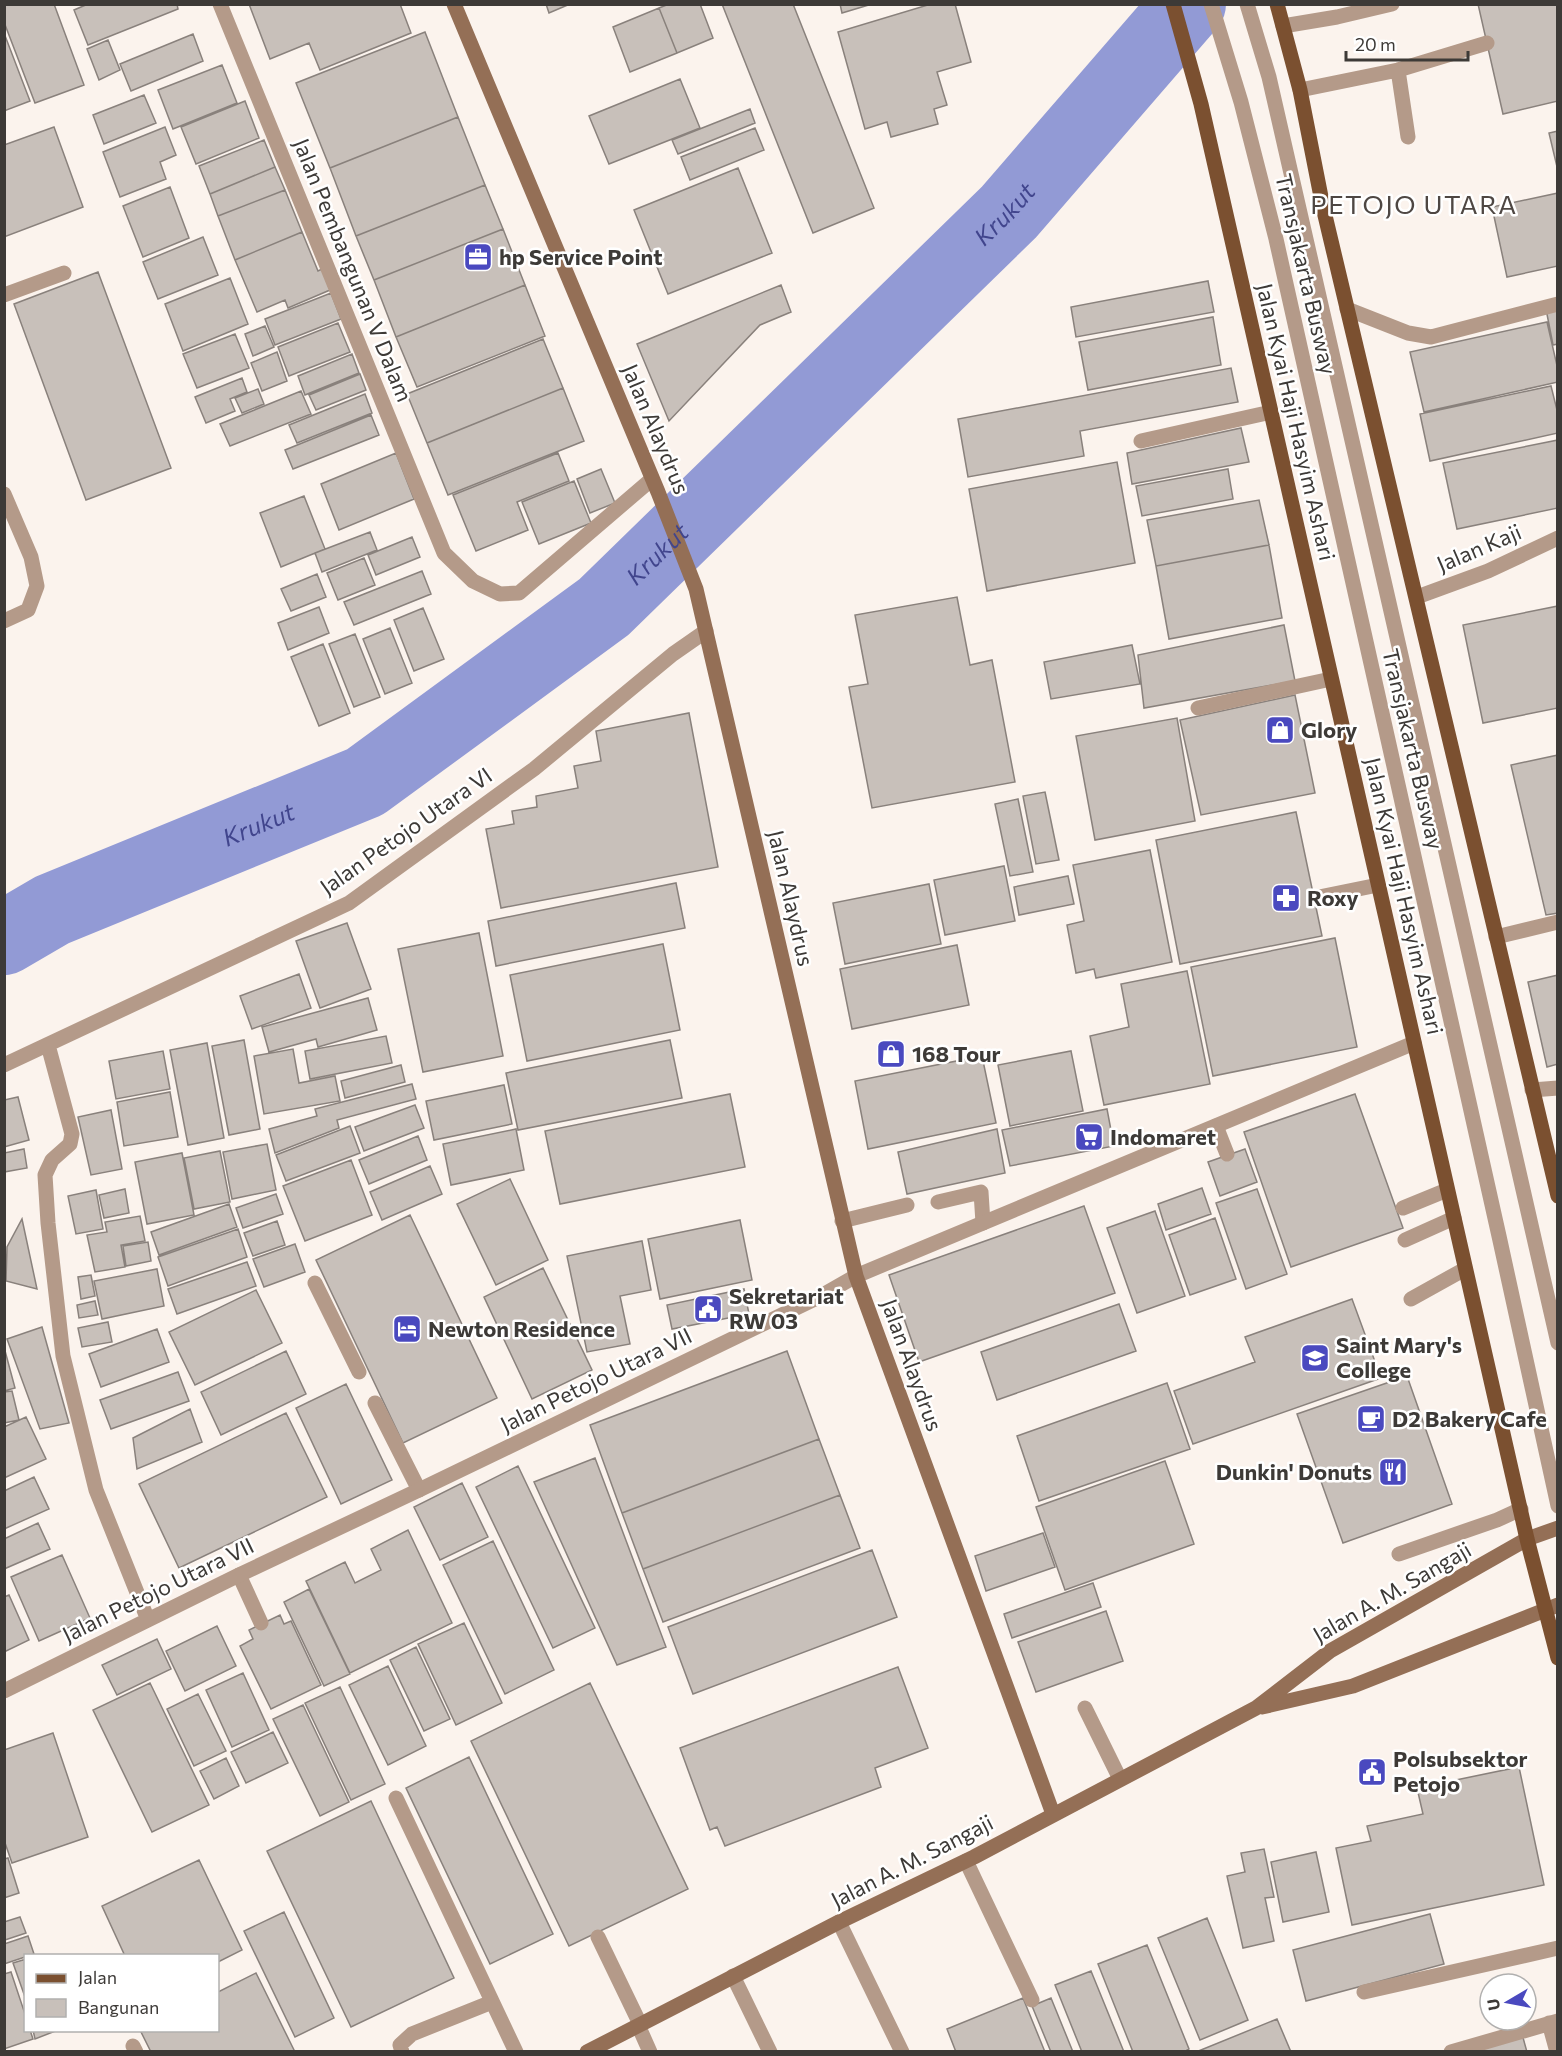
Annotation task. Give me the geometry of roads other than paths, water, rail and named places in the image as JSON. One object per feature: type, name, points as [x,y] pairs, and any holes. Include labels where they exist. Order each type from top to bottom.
[{"type":"main road","name":"Jalan Kyai Haji Hasyim Ashari","points":[[1173,4],[1201,104],[1527,1539],[1551,1607],[1557,1658]]},
{"type":"main road","points":[[1277,4],[1300,90],[1323,207],[1557,1196]]},
{"type":"street","name":"Jalan Pembangunan V Dalam","points":[[220,4],[444,553],[473,581],[500,594],[519,593],[655,486]]},
{"type":"street","name":"Jalan Alaydrus","points":[[454,4],[696,589],[856,1276],[1053,1814]]},
{"type":"street","name":"Transjakarta Busway","points":[[1247,4],[1272,88],[1557,1342]]},
{"type":"street","points":[[1282,26],[1337,18],[1392,4]]},
{"type":"street","name":"Transjakarta Busway","points":[[1213,10],[1241,102],[1276,239],[1497,1224],[1557,1506]]},
{"type":"street","points":[[1300,90],[1398,70],[1487,43]]},
{"type":"street","points":[[1398,70],[1408,137]]},
{"type":"street","points":[[4,295],[64,273]]},
{"type":"street","points":[[1347,309],[1408,333],[1431,337],[1557,304]]},
{"type":"street","points":[[1142,441],[1271,412]]},
{"type":"street","points":[[4,494],[31,557],[37,586],[28,610],[4,621]]},
{"type":"street","name":"Jalan Kaji","points":[[1417,597],[1488,571],[1557,538]]},
{"type":"street","name":"Jalan Petojo Utara VI","points":[[4,1065],[348,903],[534,769],[673,654],[706,632]]},
{"type":"street","points":[[1198,708],[1331,679]]},
{"type":"street","points":[[1319,897],[1378,885]]},
{"type":"street","points":[[1496,937],[1557,922]]},
{"type":"street","name":"Jalan Petojo Utara VII","points":[[4,1691],[239,1575],[821,1296],[856,1276],[1414,1044]]},
{"type":"street","points":[[48,1045],[72,1134],[70,1143],[52,1160],[45,1175],[63,1356],[96,1490],[148,1620]]},
{"type":"street","points":[[1532,1090],[1557,1088]]},
{"type":"street","points":[[1216,1126],[1227,1154]]},
{"type":"street","points":[[1402,1208],[1447,1190]]},
{"type":"street","points":[[938,1202],[981,1192],[983,1223]]},
{"type":"street","points":[[842,1221],[907,1205]]},
{"type":"street","points":[[1405,1240],[1454,1218]]},
{"type":"street","points":[[1411,1299],[1465,1269]]},
{"type":"street","points":[[315,1282],[359,1372]]},
{"type":"street","points":[[375,1403],[419,1490]]},
{"type":"street","points":[[1399,1554],[1497,1520],[1521,1509]]},
{"type":"street","name":"Jalan A. M. Sangaji","points":[[587,2052],[840,1922],[966,1861],[1256,1708],[1330,1651],[1527,1539],[1557,1528]]},
{"type":"street","points":[[239,1575],[261,1623]]},
{"type":"street","name":"Jalan A. M. Sangaji","points":[[1256,1708],[1353,1686],[1551,1607]]},
{"type":"street","points":[[1085,1708],[1120,1779]]},
{"type":"street","points":[[396,1798],[516,2052]]},
{"type":"street","points":[[966,1861],[1032,2000]]},
{"type":"street","points":[[840,1922],[902,2052]]},
{"type":"street","points":[[598,1936],[650,2052]]},
{"type":"street","points":[[1364,1992],[1557,1948]]},
{"type":"street","points":[[733,1976],[770,2052]]},
{"type":"street","points":[[402,2052],[400,2045],[412,2034],[492,2002]]},
{"type":"street","points":[[1451,2052],[1553,2022],[1557,2052]]},
{"type":"waterway","name":"Krukut","points":[[4,938],[52,910],[365,782],[604,607],[1009,212],[1189,4]]},
{"type":"place","name":"hp Service Point","points":[[478,257]]},
{"type":"place","name":"Glory","points":[[1280,730]]},
{"type":"place","name":"Roxy","points":[[1286,898]]},
{"type":"place","name":"168 Tour","points":[[891,1054]]},
{"type":"place","name":"Indomaret","points":[[1089,1137]]},
{"type":"place","name":"Sekretariat RW 03","points":[[708,1309]]},
{"type":"place","name":"Newton Residence","points":[[407,1329]]},
{"type":"place","name":"Saint Mary's College","points":[[1315,1358]]},
{"type":"place","name":"D2 Bakery Cafe","points":[[1371,1419]]},
{"type":"place","name":"Dunkin' Donuts","points":[[1393,1472]]},
{"type":"place","name":"Polsubsektor Petojo","points":[[1372,1772]]},
{"type":"district","name":"PETOJO UTARA","points":[[1414,205]]}]
